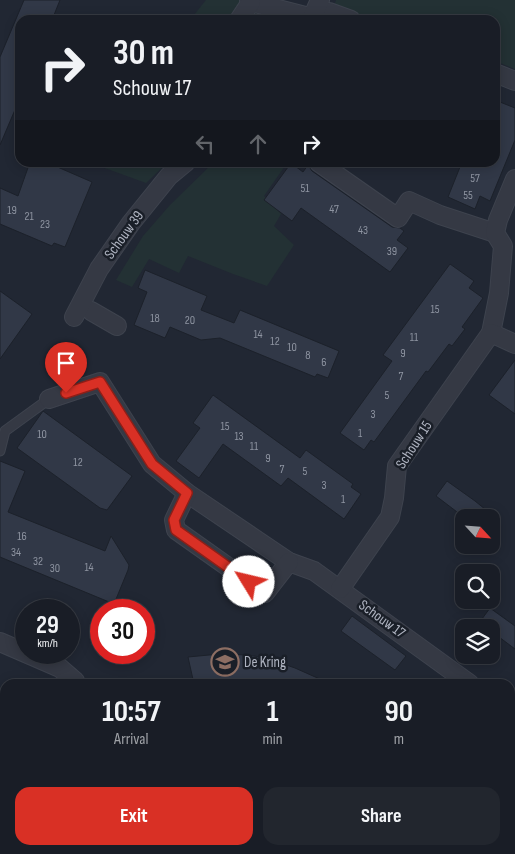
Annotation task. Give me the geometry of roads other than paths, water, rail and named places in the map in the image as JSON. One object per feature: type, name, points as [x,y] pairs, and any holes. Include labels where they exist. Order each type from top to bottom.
[{"type":"street","points":[[242,15],[250,1],[330,15]]},
{"type":"street","points":[[500,75],[515,81]]},
{"type":"street","name":"Schouw 39","points":[[74,317],[99,269],[131,223],[169,176],[180,167]]},
{"type":"street","points":[[325,167],[398,218],[409,201],[440,215],[495,233],[498,220],[515,179]]},
{"type":"street","name":"Schouw 15","points":[[340,589],[390,516],[397,466],[491,334],[499,293],[503,246],[495,233]]},
{"type":"street","points":[[91,311],[117,326]]},
{"type":"street","points":[[491,334],[515,344]]},
{"type":"street","name":"Schouw 17","points":[[49,399],[100,382],[152,464],[187,493],[289,562],[314,571],[463,679]]},
{"type":"street","points":[[187,493],[174,520],[176,530],[265,594],[289,562]]},
{"type":"street","points":[[0,642],[60,668],[73,679]]},
{"type":"lane","name":"Schouw 17","points":[[0,451],[5,431],[49,399]]},
{"type":"place","name":"De Kring","points":[[225,662]]}]
